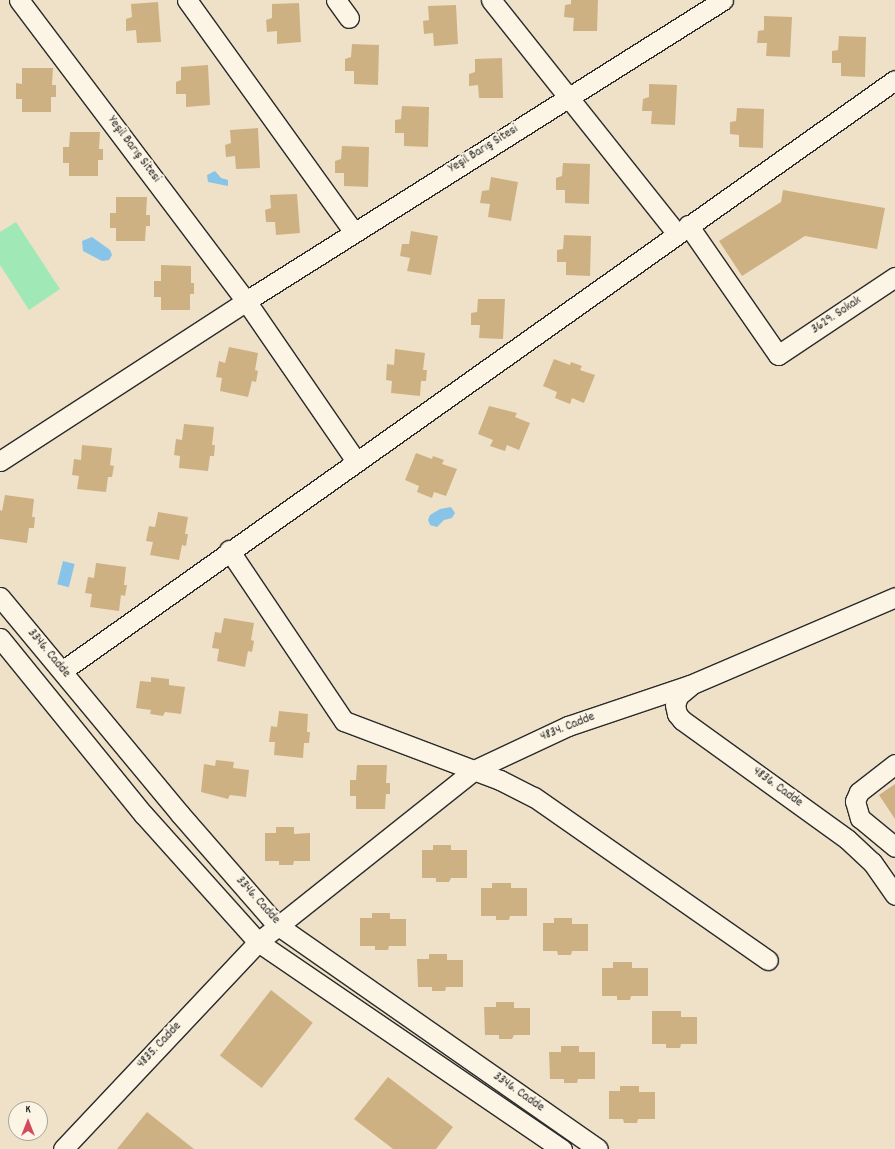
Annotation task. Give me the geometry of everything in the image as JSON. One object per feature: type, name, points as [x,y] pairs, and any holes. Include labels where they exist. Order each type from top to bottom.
[{"type":"street","name":"Yeşil Barış Sitesi","points":[[19,0],[246,301],[356,461]]},
{"type":"street","points":[[187,0],[354,232]]},
{"type":"street","points":[[336,0],[349,18]]},
{"type":"street","points":[[491,0],[568,96],[683,229]]},
{"type":"street","name":"Yeşil Barış Sitesi","points":[[0,462],[246,301],[568,96],[723,0]]},
{"type":"street","points":[[62,671],[229,550],[895,80]]},
{"type":"street","name":"3629. Sokak","points":[[683,229],[778,355],[895,277]]},
{"type":"street","points":[[229,550],[344,721],[474,770],[534,797],[768,960]]},
{"type":"street","name":"4834. Cadde","points":[[277,925],[474,770],[568,726],[690,685],[895,597]]},
{"type":"street","name":"3346. Cadde","points":[[0,598],[180,814],[277,925],[598,1149]]},
{"type":"street","name":"3346. Cadde","points":[[0,638],[144,815],[258,942],[562,1149]]},
{"type":"street","name":"4836. Cadde","points":[[690,685],[678,696],[675,705],[676,714],[847,839],[872,862],[895,895]]},
{"type":"street","points":[[895,764],[859,792],[855,802],[860,818],[895,847]]},
{"type":"street","name":"4835. Cadde","points":[[62,1149],[258,942],[277,925]]},
{"type":"green space","points":[[16,222],[60,289],[29,310],[0,265],[0,232]]},
{"type":"water","points":[[215,171],[221,178],[228,180],[228,186],[208,182],[207,175]]},
{"type":"water","points":[[92,237],[110,250],[112,255],[109,260],[102,261],[83,251],[82,241]]},
{"type":"water","points":[[451,507],[455,513],[452,518],[444,520],[437,527],[430,525],[428,520],[430,515],[440,509]]},
{"type":"water","points":[[63,561],[75,564],[69,587],[57,584]]},
{"type":"building","points":[[571,0],[598,0],[597,31],[573,31],[574,18],[564,17],[565,5],[571,4]]},
{"type":"building","points":[[158,2],[161,42],[137,43],[136,30],[126,31],[126,19],[132,17],[131,4]]},
{"type":"building","points":[[299,3],[301,42],[277,44],[277,31],[267,32],[266,20],[272,18],[272,4]]},
{"type":"building","points":[[456,5],[458,44],[434,46],[433,33],[424,34],[423,21],[429,20],[428,6]]},
{"type":"building","points":[[764,16],[792,17],[790,57],[766,56],[767,43],[757,43],[758,31],[764,30]]},
{"type":"building","points":[[839,36],[866,37],[865,77],[841,76],[841,63],[832,63],[832,51],[838,50]]},
{"type":"building","points":[[352,44],[379,45],[378,85],[354,84],[354,71],[345,71],[345,59],[351,57]]},
{"type":"building","points":[[502,58],[503,98],[479,98],[478,85],[469,86],[469,74],[475,72],[475,59]]},
{"type":"building","points":[[208,65],[210,105],[186,107],[186,94],[176,94],[176,82],[181,80],[181,67]]},
{"type":"building","points":[[22,68],[53,68],[52,85],[56,85],[56,97],[51,97],[51,112],[22,112],[22,99],[16,99],[16,83],[22,84]]},
{"type":"building","points":[[649,84],[677,85],[675,125],[651,124],[652,111],[642,111],[643,99],[649,97]]},
{"type":"building","points":[[402,106],[429,107],[428,147],[404,146],[404,133],[395,133],[395,120],[401,119]]},
{"type":"building","points":[[737,108],[764,109],[763,148],[739,147],[739,135],[730,134],[730,122],[736,121]]},
{"type":"building","points":[[258,128],[260,168],[236,169],[235,156],[226,157],[225,145],[231,143],[230,130]]},
{"type":"building","points":[[70,132],[100,132],[99,149],[103,149],[103,160],[98,160],[98,176],[69,176],[69,163],[63,163],[63,147],[69,147]]},
{"type":"building","points":[[342,146],[369,147],[368,187],[344,186],[344,173],[335,173],[335,161],[341,159]]},
{"type":"building","points":[[563,163],[590,164],[589,204],[565,203],[565,190],[556,190],[556,178],[562,176]]},
{"type":"building","points":[[491,177],[518,182],[511,221],[488,217],[490,204],[480,203],[482,191],[489,190]]},
{"type":"building","points":[[783,190],[885,208],[877,249],[805,236],[742,276],[719,241],[781,202]]},
{"type":"building","points":[[297,194],[300,233],[276,235],[275,222],[266,222],[265,210],[271,208],[270,195]]},
{"type":"building","points":[[116,197],[147,197],[146,215],[150,215],[150,226],[146,226],[145,241],[116,241],[116,228],[110,228],[110,213],[116,213]]},
{"type":"building","points":[[411,231],[438,236],[431,275],[407,271],[410,258],[400,256],[402,244],[409,244]]},
{"type":"building","points":[[564,235],[591,236],[590,276],[566,275],[566,262],[557,262],[557,250],[563,249]]},
{"type":"building","points":[[161,265],[191,266],[191,283],[194,283],[194,294],[190,294],[190,310],[161,310],[161,297],[154,297],[154,281],[161,281]]},
{"type":"building","points":[[478,299],[505,299],[503,339],[479,338],[480,325],[471,325],[471,313],[477,312]]},
{"type":"building","points":[[229,347],[258,353],[255,370],[258,371],[256,382],[252,381],[248,397],[220,391],[222,378],[216,377],[219,361],[225,363]]},
{"type":"building","points":[[395,349],[425,353],[423,370],[427,370],[426,381],[421,381],[420,396],[391,393],[392,381],[386,380],[387,364],[394,365]]},
{"type":"building","points":[[554,359],[570,365],[571,362],[582,366],[580,370],[595,375],[584,403],[572,398],[570,404],[555,398],[557,392],[543,386]]},
{"type":"building","points":[[489,406],[517,413],[515,417],[530,423],[519,450],[507,445],[505,451],[490,446],[493,440],[478,434]]},
{"type":"building","points":[[184,424],[214,427],[212,445],[215,445],[214,456],[210,456],[208,471],[179,468],[180,456],[174,455],[176,439],[182,440]]},
{"type":"building","points":[[82,445],[112,448],[110,465],[114,466],[112,477],[108,477],[106,492],[77,489],[79,476],[72,475],[74,459],[81,460]]},
{"type":"building","points":[[416,453],[432,459],[433,456],[444,460],[442,464],[457,469],[446,496],[434,492],[432,498],[417,492],[419,486],[405,480]]},
{"type":"building","points":[[5,495],[34,499],[32,517],[35,517],[34,528],[29,528],[27,543],[0,539],[0,510],[2,511]]},
{"type":"building","points":[[158,512],[188,517],[185,534],[188,534],[186,546],[182,545],[179,560],[150,555],[153,542],[146,541],[149,526],[155,527]]},
{"type":"building","points":[[96,563],[126,567],[124,585],[127,585],[125,596],[121,595],[119,611],[90,607],[92,594],[85,593],[88,577],[94,578]]},
{"type":"building","points":[[224,618],[254,623],[251,640],[254,641],[252,652],[248,651],[245,667],[217,661],[219,649],[212,648],[215,632],[221,633]]},
{"type":"building","points":[[151,677],[169,679],[169,685],[185,687],[181,714],[165,712],[163,716],[150,714],[151,710],[136,708],[140,681],[151,682]]},
{"type":"building","points":[[279,711],[308,714],[307,732],[310,732],[309,743],[304,743],[303,758],[274,755],[275,742],[269,742],[271,726],[277,727]]},
{"type":"building","points":[[216,760],[234,762],[233,768],[249,770],[246,797],[230,795],[228,799],[201,792],[204,764],[215,766]]},
{"type":"building","points":[[357,765],[387,765],[386,783],[390,783],[390,794],[386,794],[385,809],[356,809],[356,796],[350,796],[350,780],[356,780]]},
{"type":"building","points":[[895,784],[895,819],[879,795]]},
{"type":"building","points":[[276,827],[294,827],[294,834],[310,833],[310,861],[294,861],[293,865],[279,865],[279,861],[265,861],[265,833],[276,833]]},
{"type":"building","points":[[433,845],[451,845],[451,850],[467,850],[467,878],[451,878],[449,882],[436,882],[436,878],[422,878],[422,850],[433,850]]},
{"type":"building","points":[[492,883],[511,883],[511,888],[527,888],[527,916],[510,916],[509,920],[496,920],[496,916],[481,916],[481,888],[492,888]]},
{"type":"building","points":[[372,913],[390,913],[390,919],[406,919],[406,946],[389,946],[388,950],[375,950],[375,946],[360,946],[360,918],[372,918]]},
{"type":"building","points":[[554,918],[572,918],[572,924],[588,924],[588,951],[572,951],[571,955],[558,955],[557,951],[543,951],[543,923],[554,923]]},
{"type":"building","points":[[429,954],[447,954],[447,960],[463,960],[463,987],[446,987],[445,991],[432,991],[432,987],[418,987],[417,959],[429,959]]},
{"type":"building","points":[[613,962],[632,962],[632,968],[648,968],[648,996],[631,996],[630,1000],[617,1000],[617,996],[602,996],[602,968],[613,968]]},
{"type":"building","points":[[271,990],[313,1023],[262,1088],[220,1055]]},
{"type":"building","points":[[496,1002],[514,1002],[514,1008],[530,1008],[530,1035],[514,1035],[512,1039],[499,1039],[499,1035],[485,1035],[484,1007],[496,1007]]},
{"type":"building","points":[[652,1011],[681,1011],[681,1017],[697,1017],[697,1044],[681,1044],[680,1048],[666,1048],[666,1044],[652,1044]]},
{"type":"building","points":[[561,1046],[579,1046],[579,1052],[595,1052],[595,1079],[578,1079],[577,1083],[564,1083],[564,1079],[550,1079],[549,1052],[561,1052]]},
{"type":"building","points":[[388,1077],[453,1127],[436,1149],[393,1149],[354,1119]]},
{"type":"building","points":[[620,1086],[639,1086],[639,1092],[655,1092],[655,1119],[638,1119],[637,1123],[624,1123],[623,1119],[609,1119],[609,1091],[620,1091]]},
{"type":"building","points":[[147,1112],[194,1149],[117,1149]]}]
